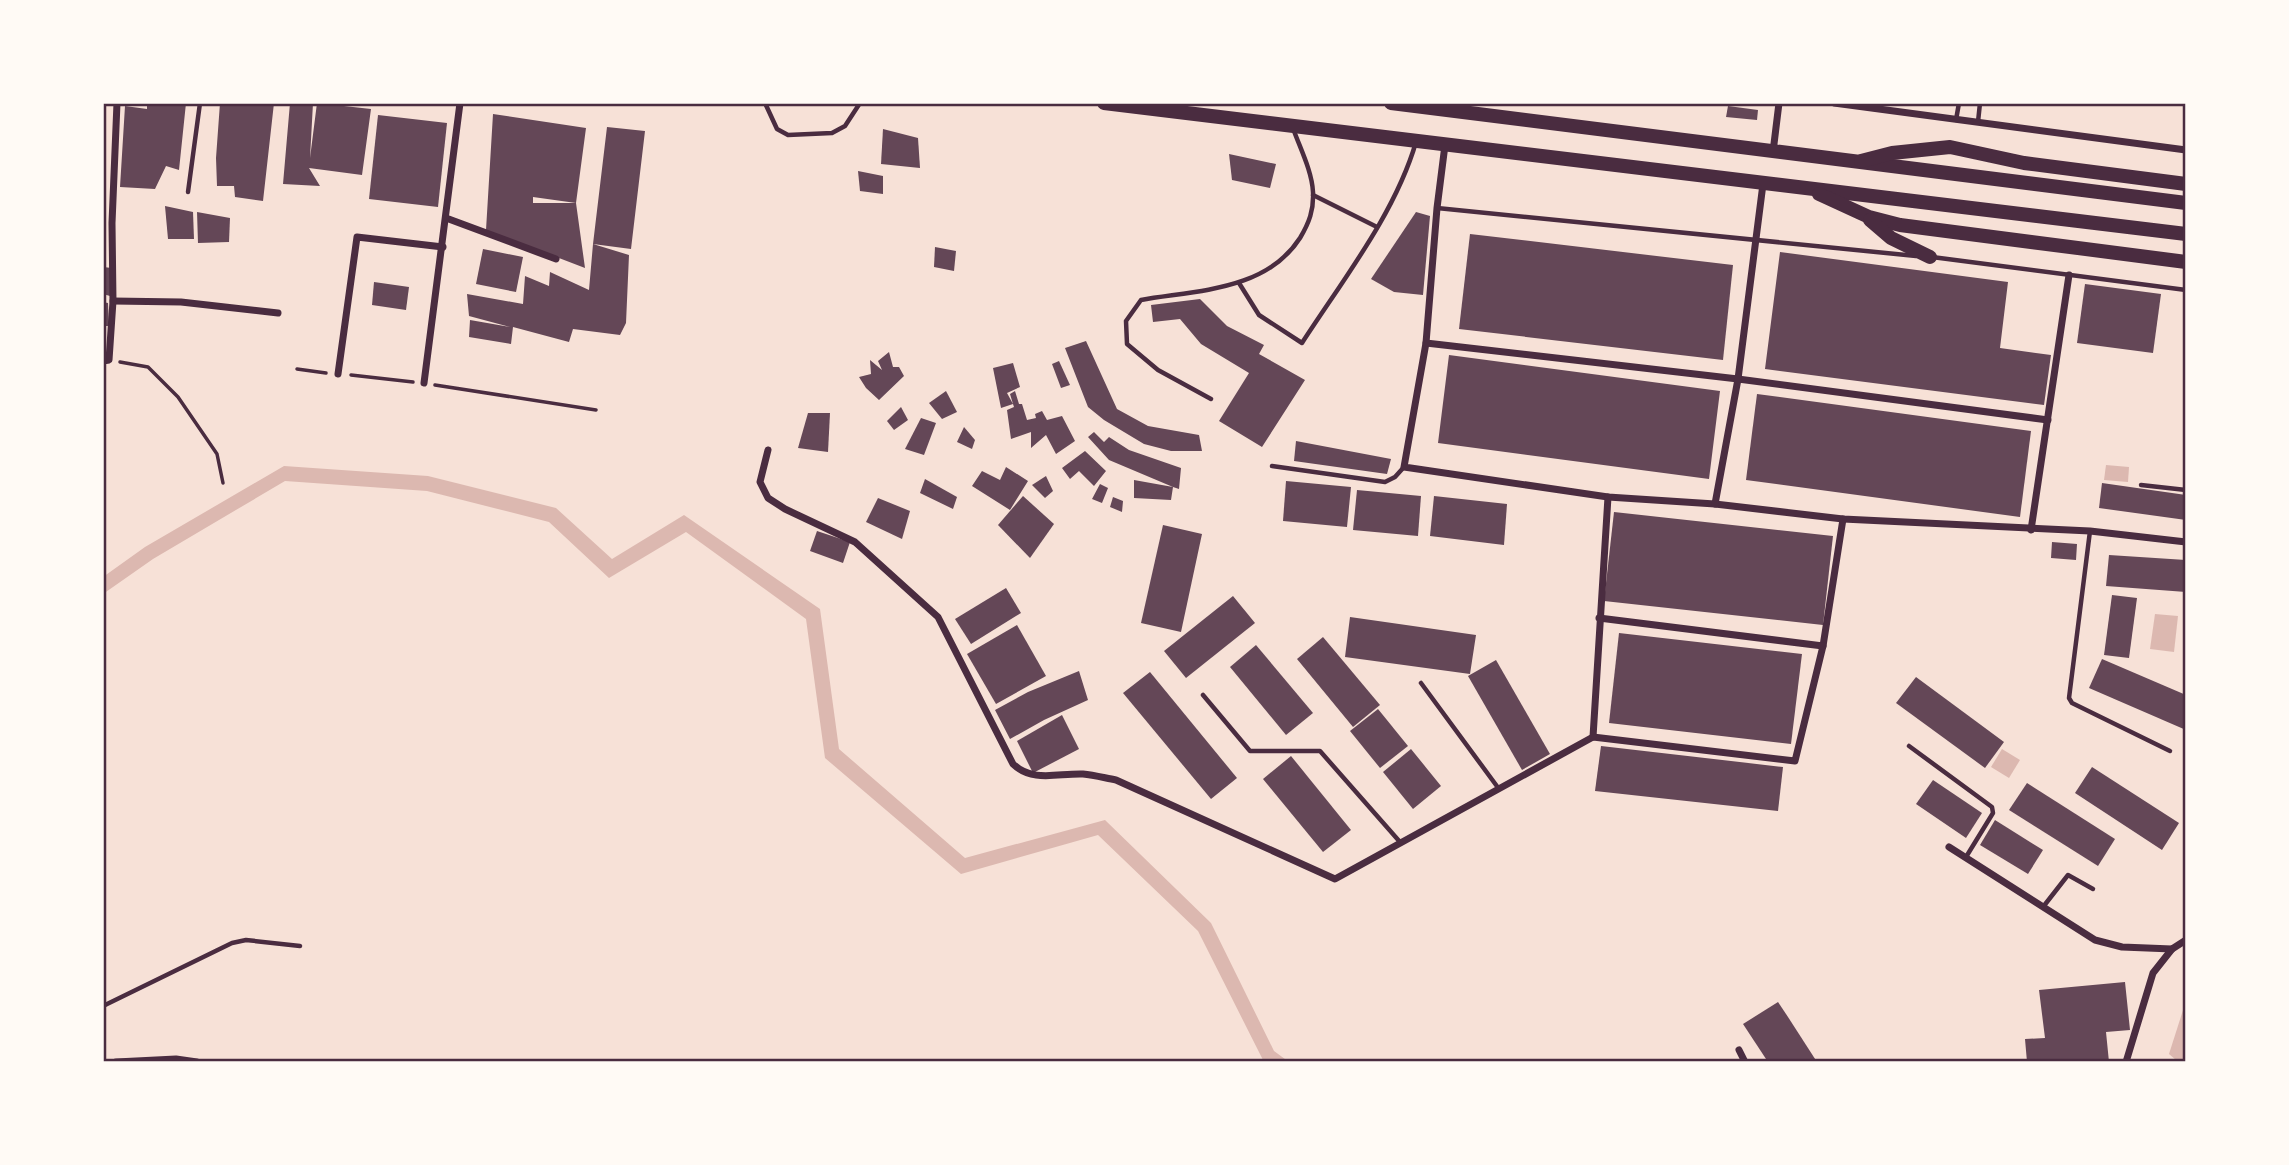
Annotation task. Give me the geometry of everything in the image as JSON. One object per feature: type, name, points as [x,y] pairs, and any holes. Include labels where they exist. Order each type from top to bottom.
[{"type":"main road","points":[[1104,103],[2186,234]]},
{"type":"main road","points":[[1391,103],[1446,107],[1773,153],[2186,203]]},
{"type":"main road","points":[[1853,163],[1892,153],[1950,148],[2024,163],[2182,183]]},
{"type":"main road","points":[[1812,190],[1861,213],[1900,225],[2186,262]]},
{"type":"main road","points":[[1861,213],[1891,238],[1930,257]]},
{"type":"street","points":[[106,360],[113,301],[107,222],[117,103]]},
{"type":"street","points":[[424,383],[460,103]]},
{"type":"street","points":[[1773,153],[1779,103]]},
{"type":"street","points":[[1834,103],[2186,150]]},
{"type":"street","points":[[1445,145],[1426,343],[1404,467],[1608,497],[1714,503],[1843,519],[2090,531],[2186,542]]},
{"type":"street","points":[[1714,503],[1738,379],[1763,184]]},
{"type":"street","points":[[446,218],[556,258]]},
{"type":"street","points":[[338,374],[357,237],[443,247]]},
{"type":"street","points":[[2031,530],[2069,275]]},
{"type":"street","points":[[113,301],[181,302],[278,313]]},
{"type":"street","points":[[1426,343],[1738,379],[2048,420]]},
{"type":"street","points":[[768,450],[760,482],[768,498],[785,509],[855,541],[938,617],[1013,764],[1022,773],[1038,776],[1082,774],[1116,780],[1335,879],[1593,737],[1795,761],[1823,646],[1843,519]]},
{"type":"street","points":[[1593,737],[1608,497]]},
{"type":"street","points":[[1599,618],[1823,646]]},
{"type":"street","points":[[1949,847],[2095,940],[2122,947],[2172,949]]},
{"type":"street","points":[[2126,1062],[2153,973],[2172,949],[2186,940]]},
{"type":"street","points":[[1739,1050],[1745,1062]]},
{"type":"street","points":[[116,1062],[176,1059],[197,1062]]},
{"type":"lane","points":[[188,192],[200,103]]},
{"type":"lane","points":[[765,103],[777,129],[788,135],[832,133],[845,126],[860,103]]},
{"type":"lane","points":[[1956,120],[1959,103]]},
{"type":"lane","points":[[1978,122],[1980,103]]},
{"type":"lane","points":[[1211,399],[1158,370],[1127,344],[1126,321],[1141,300],[1252,279],[1275,266],[1294,247],[1312,215],[1313,195],[1293,127]]},
{"type":"lane","points":[[1239,283],[1258,315],[1301,343],[1394,200],[1409,167],[1416,141]]},
{"type":"lane","points":[[1313,195],[1377,227]]},
{"type":"lane","points":[[1437,208],[1930,257],[2186,290]]},
{"type":"lane","points":[[1272,466],[1385,482],[1395,477],[1404,467]]},
{"type":"lane","points":[[2141,485],[2186,490]]},
{"type":"lane","points":[[2090,531],[2069,698],[2072,703],[2170,751]]},
{"type":"lane","points":[[1421,683],[1499,789]]},
{"type":"lane","points":[[1203,695],[1250,751],[1320,751],[1400,842]]},
{"type":"lane","points":[[1909,746],[1992,807],[1993,813],[1965,858]]},
{"type":"lane","points":[[2042,908],[2068,875],[2093,889]]},
{"type":"lane","points":[[103,1006],[232,943],[246,940],[300,946]]},
{"type":"path","points":[[106,360],[148,366],[178,397],[217,454],[223,483]]},
{"type":"path","points":[[297,369],[424,383],[596,410]]},
{"type":"shaded area","points":[[2106,465],[2129,467],[2128,482],[2104,480]]},
{"type":"shaded area","points":[[284,466],[428,476],[556,508],[612,559],[684,515],[820,609],[839,749],[965,858],[1105,820],[1211,923],[1274,1051],[1289,1062],[1264,1062],[1198,931],[1098,835],[961,874],[825,758],[806,619],[686,532],[609,578],[549,522],[427,491],[285,481],[153,559],[103,594],[103,577],[145,547]]},
{"type":"shaded area","points":[[2155,614],[2178,616],[2174,652],[2150,649]]},
{"type":"shaded area","points":[[2002,749],[2020,760],[2009,778],[1991,767]]},
{"type":"shaded area","points":[[2184,1007],[2186,1062],[2176,1060],[2169,1054]]},
{"type":"building","points":[[147,103],[186,103],[179,170],[166,166],[155,189],[120,187],[125,106],[147,109]]},
{"type":"building","points":[[220,103],[274,103],[263,201],[235,197],[234,186],[217,186]]},
{"type":"building","points":[[290,103],[313,103],[310,158],[317,103],[371,109],[362,175],[309,168],[320,186],[283,184]]},
{"type":"building","points":[[1728,106],[1758,110],[1757,120],[1726,117]]},
{"type":"building","points":[[493,114],[586,128],[576,203],[585,268],[486,230]],"holes":[[[533,197],[576,203],[533,203]]]},
{"type":"building","points":[[378,115],[447,123],[438,207],[369,199]]},
{"type":"building","points":[[607,127],[645,131],[631,249],[593,244]]},
{"type":"building","points":[[883,129],[918,138],[920,168],[881,164]]},
{"type":"building","points":[[1229,154],[1276,164],[1270,188],[1232,180]]},
{"type":"building","points":[[858,171],[883,176],[883,194],[860,191]]},
{"type":"building","points":[[165,206],[193,212],[194,239],[168,239]]},
{"type":"building","points":[[197,212],[230,218],[229,242],[198,243]]},
{"type":"building","points":[[1416,212],[1430,216],[1423,295],[1394,292],[1371,279]]},
{"type":"building","points":[[1470,234],[1733,265],[1723,360],[1459,329]]},
{"type":"building","points":[[593,244],[629,255],[626,323],[620,335],[573,329],[569,342],[513,327],[511,344],[469,337],[470,320],[510,327],[469,316],[467,294],[523,304],[525,276],[549,286],[550,272],[589,290]]},
{"type":"building","points":[[935,247],[956,251],[954,271],[934,267]]},
{"type":"building","points":[[483,249],[523,257],[516,292],[476,284]]},
{"type":"building","points":[[1780,252],[2008,282],[2000,348],[2051,355],[2044,405],[1765,369]]},
{"type":"building","points":[[103,267],[112,268],[110,296],[103,294]]},
{"type":"building","points":[[374,282],[409,287],[406,310],[372,305]]},
{"type":"building","points":[[2085,284],[2161,294],[2153,353],[2077,343]]},
{"type":"building","points":[[1200,299],[1227,326],[1264,345],[1259,354],[1305,380],[1262,447],[1219,421],[1249,373],[1201,344],[1180,319],[1153,322],[1151,305]]},
{"type":"building","points":[[103,302],[108,303],[109,326],[103,326]]},
{"type":"building","points":[[1086,341],[1117,409],[1148,426],[1199,435],[1202,451],[1171,451],[1144,444],[1088,407],[1065,348]]},
{"type":"building","points":[[889,352],[893,367],[899,367],[904,376],[879,400],[859,377],[871,374],[870,360],[882,370],[878,361]]},
{"type":"building","points":[[1449,355],[1720,391],[1709,479],[1438,443]]},
{"type":"building","points":[[1059,361],[1070,385],[1061,388],[1052,364]]},
{"type":"building","points":[[1013,363],[1020,387],[1007,393],[1013,404],[1001,408],[993,368]]},
{"type":"building","points":[[946,391],[957,412],[942,419],[929,403]]},
{"type":"building","points":[[1015,391],[1027,420],[1036,418],[1035,414],[1042,411],[1047,420],[1062,416],[1075,441],[1056,454],[1046,435],[1031,448],[1031,432],[1011,439],[1007,410],[1014,407],[1010,394]]},
{"type":"building","points":[[1757,394],[2031,431],[2020,517],[1746,480]]},
{"type":"building","points":[[901,407],[908,420],[894,430],[887,421]]},
{"type":"building","points":[[808,413],[830,413],[828,452],[798,448]]},
{"type":"building","points":[[921,418],[936,423],[924,455],[905,449]]},
{"type":"building","points":[[964,427],[975,440],[972,449],[957,442]]},
{"type":"building","points":[[1094,432],[1104,442],[1109,437],[1129,450],[1181,468],[1179,489],[1109,460],[1088,437]]},
{"type":"building","points":[[1296,441],[1391,459],[1387,474],[1294,461]]},
{"type":"building","points":[[1085,451],[1106,471],[1094,486],[1079,471],[1070,479],[1062,468]]},
{"type":"building","points":[[1006,467],[1028,481],[1010,510],[972,486],[982,471],[1000,480]]},
{"type":"building","points":[[1046,476],[1053,491],[1045,498],[1032,485]]},
{"type":"building","points":[[925,479],[957,497],[953,509],[920,493]]},
{"type":"building","points":[[1134,480],[1173,487],[1171,500],[1134,498]]},
{"type":"building","points":[[1286,481],[1351,487],[1347,527],[1283,521]]},
{"type":"building","points":[[2102,483],[2186,495],[2186,520],[2099,508]]},
{"type":"building","points":[[1100,484],[1108,488],[1102,503],[1092,499]]},
{"type":"building","points":[[1357,490],[1421,496],[1418,536],[1353,530]]},
{"type":"building","points":[[1023,496],[1054,524],[1030,558],[998,525]]},
{"type":"building","points":[[1434,496],[1507,504],[1504,545],[1430,536]]},
{"type":"building","points":[[1113,497],[1123,501],[1122,512],[1110,507]]},
{"type":"building","points":[[878,498],[910,511],[902,539],[866,522]]},
{"type":"building","points":[[1614,512],[1833,536],[1823,625],[1604,601]]},
{"type":"building","points":[[1163,525],[1202,534],[1181,632],[1141,623]]},
{"type":"building","points":[[817,531],[850,542],[843,563],[810,551]]},
{"type":"building","points":[[2052,542],[2077,544],[2076,560],[2051,558]]},
{"type":"building","points":[[2109,555],[2186,560],[2186,592],[2106,586]]},
{"type":"building","points":[[1006,588],[1021,613],[971,644],[955,619]]},
{"type":"building","points":[[2112,595],[2137,598],[2129,658],[2104,655]]},
{"type":"building","points":[[1233,596],[1255,623],[1186,678],[1164,651]]},
{"type":"building","points":[[1350,617],[1476,635],[1470,674],[1345,657]]},
{"type":"building","points":[[1017,625],[1046,676],[996,704],[967,654]]},
{"type":"building","points":[[1619,633],[1802,654],[1791,744],[1609,723]]},
{"type":"building","points":[[1323,637],[1380,705],[1353,727],[1297,659]]},
{"type":"building","points":[[1256,645],[1313,713],[1286,735],[1230,667]]},
{"type":"building","points":[[2102,659],[2186,695],[2186,730],[2089,688]]},
{"type":"building","points":[[1496,660],[1550,754],[1522,770],[1468,676]]},
{"type":"building","points":[[1079,671],[1088,700],[1010,739],[995,710],[1028,692]]},
{"type":"building","points":[[1150,672],[1237,778],[1211,799],[1123,693]]},
{"type":"building","points":[[1916,677],[2004,742],[1985,768],[1896,703]]},
{"type":"building","points":[[1378,709],[1408,746],[1380,768],[1350,731]]},
{"type":"building","points":[[1062,715],[1079,749],[1033,773],[1017,741]]},
{"type":"building","points":[[1601,746],[1783,767],[1778,811],[1595,791]]},
{"type":"building","points":[[1411,749],[1441,786],[1413,809],[1383,772]]},
{"type":"building","points":[[1291,756],[1351,830],[1323,852],[1263,779]]},
{"type":"building","points":[[2092,767],[2179,823],[2162,850],[2075,793]]},
{"type":"building","points":[[1933,780],[1982,813],[1966,838],[1916,804]]},
{"type":"building","points":[[2027,783],[2115,839],[2098,866],[2009,810]]},
{"type":"building","points":[[1995,820],[2043,850],[2028,874],[1980,845]]},
{"type":"building","points":[[2125,982],[2130,1030],[2106,1032],[2109,1062],[2027,1062],[2025,1039],[2045,1038],[2039,990]]},
{"type":"building","points":[[1778,1002],[1817,1062],[1768,1062],[1743,1024]]}]
